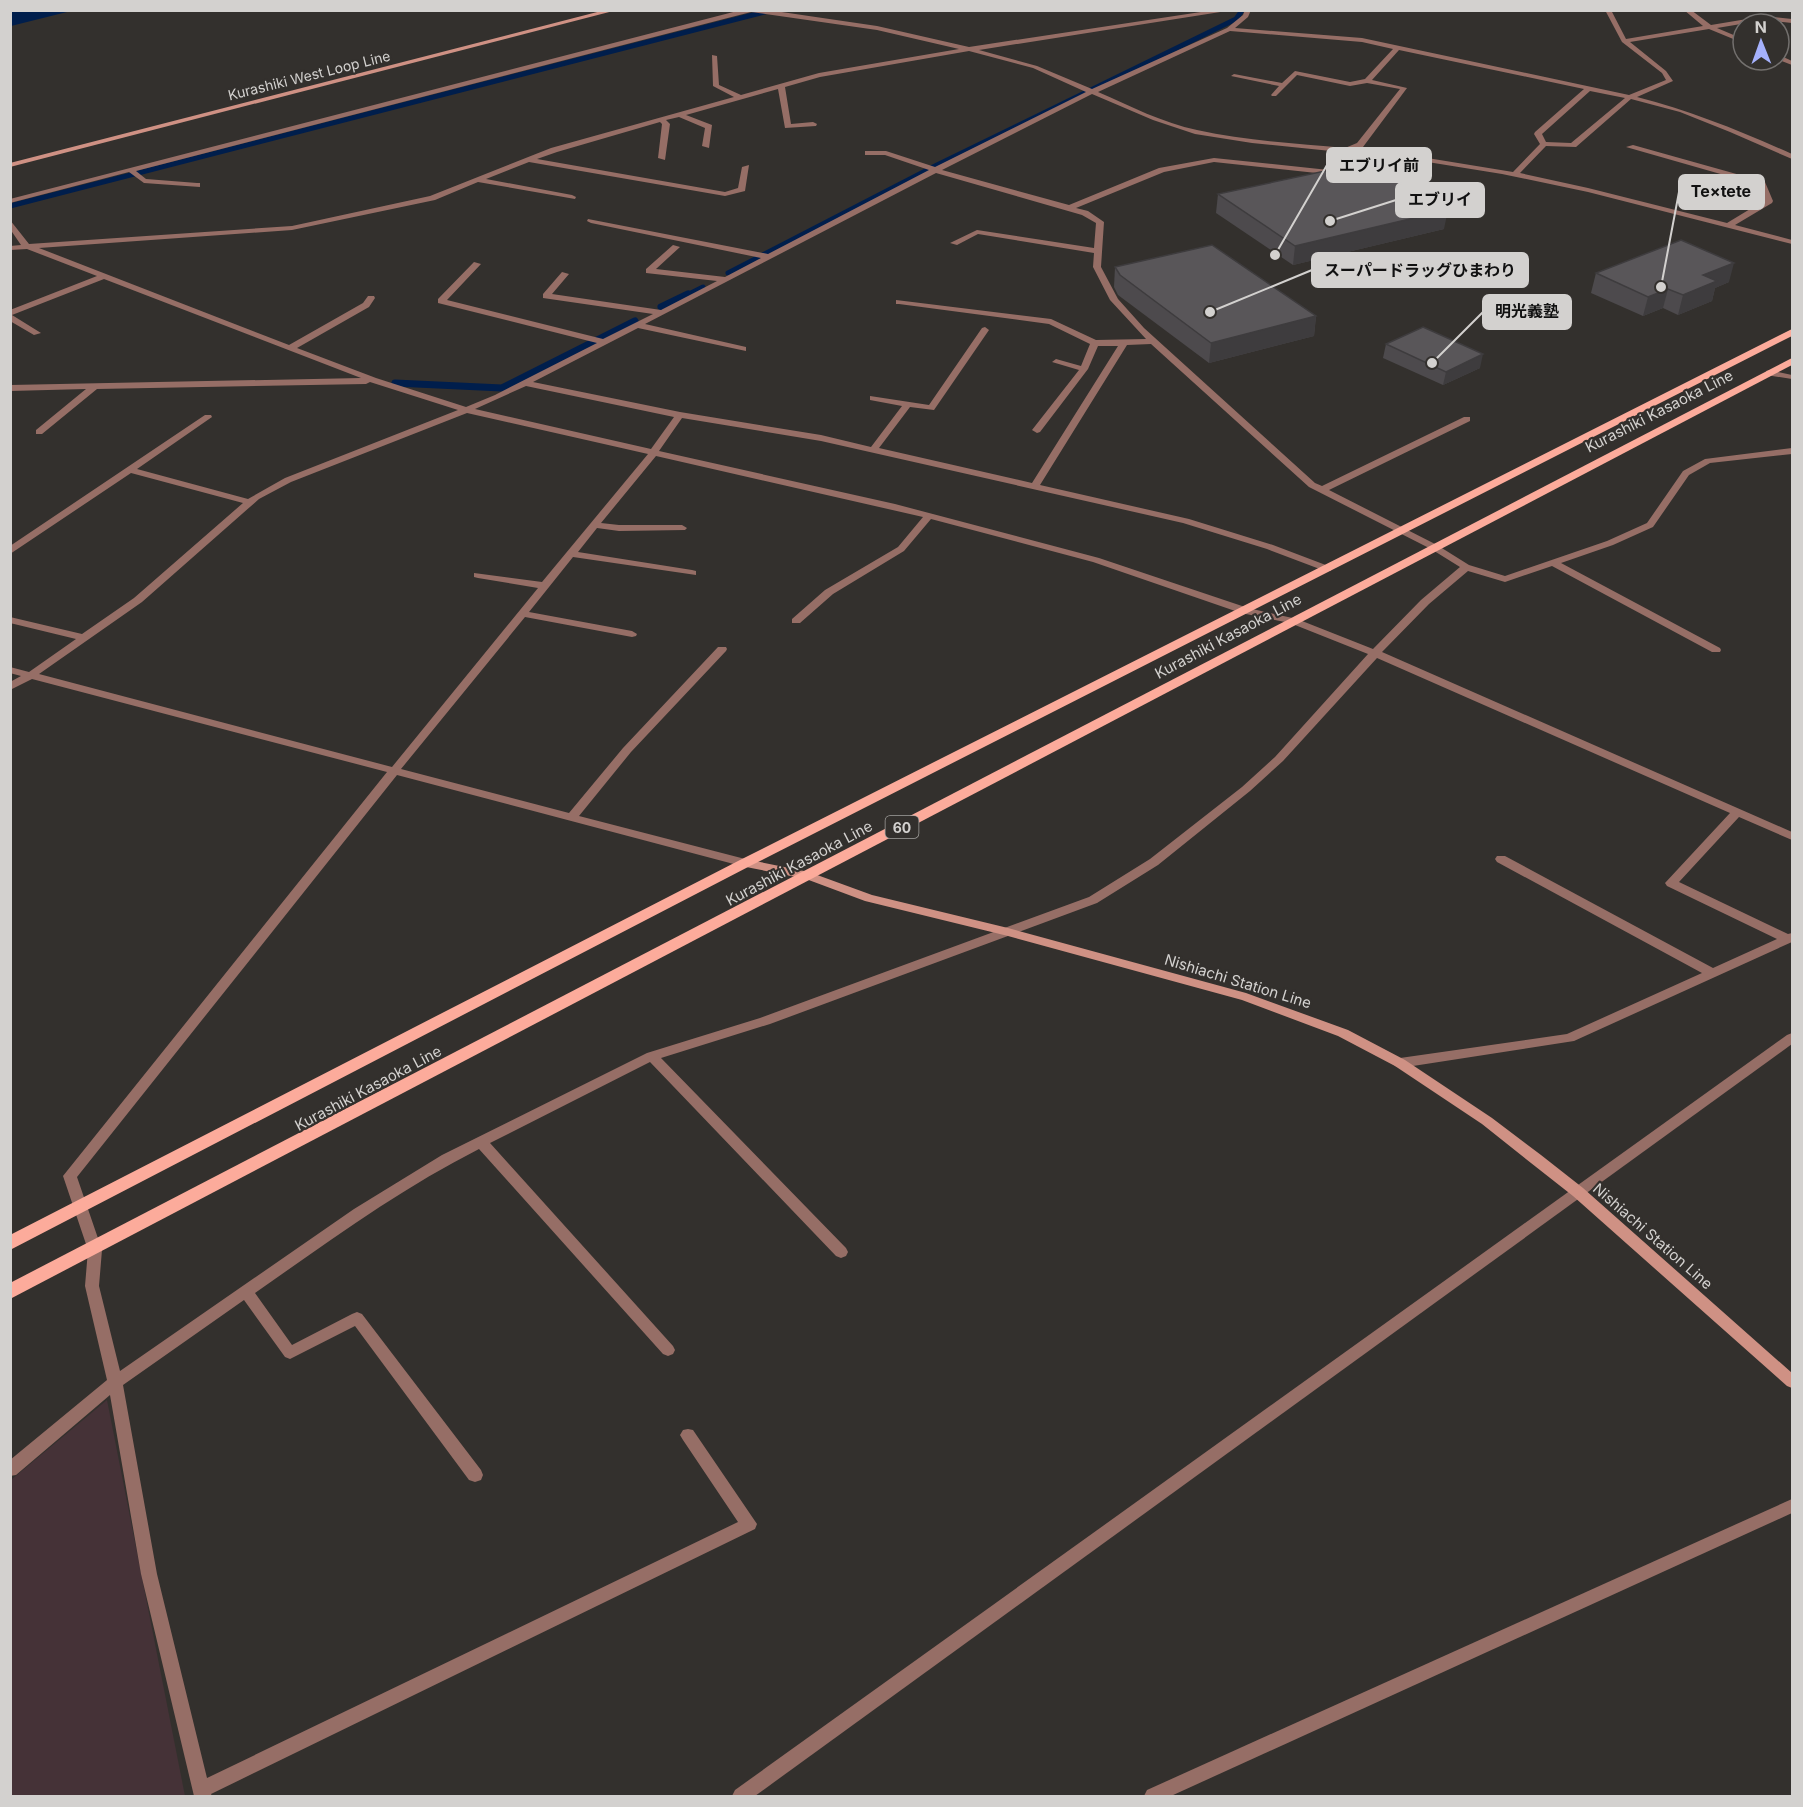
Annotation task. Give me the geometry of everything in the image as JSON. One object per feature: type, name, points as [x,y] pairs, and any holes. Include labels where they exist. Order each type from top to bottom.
[{"type":"main road","name":"Kurashiki West Loop Line","points":[[10,165],[614,10]]},
{"type":"main road","name":"Kurashiki Kasaoka Line","points":[[10,1243],[745,863],[1792,332]]},
{"type":"main road","name":"Kurashiki Kasaoka Line","points":[[10,1292],[95,1250],[1792,361]]},
{"type":"main road","name":"Nishiachi Station Line","points":[[745,863],[809,876],[869,898],[1008,932],[1279,1008],[1343,1033],[1400,1062],[1487,1122],[1578,1192],[1792,1382]]},
{"type":"street","points":[[10,248],[292,228],[432,198],[528,160],[597,137],[819,75],[969,49],[1230,10]]},
{"type":"street","points":[[10,687],[31,675],[138,600],[249,502],[288,480],[467,410],[523,384],[932,168],[1088,90],[1229,29],[1246,16],[1248,10]]},
{"type":"street","points":[[1515,174],[1544,144],[1573,145],[1630,97],[1670,81],[1664,72],[1624,41],[1608,10]]},
{"type":"street","points":[[1687,10],[1703,24],[1731,35]]},
{"type":"street","points":[[10,201],[134,173],[753,11],[877,28],[1035,67],[1155,119],[1195,132],[1252,141],[1439,161],[1515,174],[1588,190],[1792,242]]},
{"type":"street","points":[[1624,41],[1731,23]]},
{"type":"street","points":[[1229,29],[1362,40],[1630,97],[1682,111],[1733,130],[1792,157]]},
{"type":"street","points":[[1367,81],[1398,47]]},
{"type":"street","points":[[714,56],[716,86],[740,97]]},
{"type":"street","points":[[1274,95],[1295,74],[1350,84],[1367,81],[1404,88],[1360,145],[1344,150]]},
{"type":"street","points":[[1233,76],[1284,85]]},
{"type":"street","points":[[781,85],[788,126],[813,124]]},
{"type":"street","points":[[1544,144],[1538,134],[1589,88]]},
{"type":"street","points":[[680,115],[709,128],[706,146]]},
{"type":"street","points":[[662,120],[666,124],[662,158]]},
{"type":"street","points":[[1630,147],[1762,184],[1769,201],[1728,226]]},
{"type":"street","points":[[868,153],[886,153],[1086,213],[1100,222],[1097,267],[1114,300],[1153,341],[1312,485],[1400,532],[1434,547],[1466,567],[1505,579],[1610,543],[1650,525],[1686,473],[1708,461],[1792,451]]},
{"type":"street","points":[[528,160],[725,194],[742,189],[746,167]]},
{"type":"street","points":[[1069,208],[1162,170],[1214,160],[1339,173]]},
{"type":"street","points":[[134,173],[144,181],[197,185]]},
{"type":"street","points":[[477,180],[572,197]]},
{"type":"street","points":[[591,221],[764,256]]},
{"type":"street","points":[[10,222],[26,246],[373,381],[467,410],[929,516],[1096,560],[1245,611],[1293,621],[1375,653],[1792,836]]},
{"type":"street","points":[[954,243],[977,232],[1098,251]]},
{"type":"street","points":[[676,247],[649,271],[725,279]]},
{"type":"street","points":[[477,264],[441,301],[601,341]]},
{"type":"street","points":[[565,274],[546,296],[660,312]]},
{"type":"street","points":[[10,315],[105,276]]},
{"type":"street","points":[[290,348],[366,305],[371,297]]},
{"type":"street","points":[[899,302],[1051,322],[1095,343],[1153,341]]},
{"type":"street","points":[[10,315],[37,333]]},
{"type":"street","points":[[636,325],[743,349]]},
{"type":"street","points":[[873,398],[931,408],[985,330]]},
{"type":"street","points":[[1037,430],[1084,369],[1095,343]]},
{"type":"street","points":[[1034,487],[1124,343]]},
{"type":"street","points":[[1056,362],[1084,369]]},
{"type":"street","points":[[1769,373],[1792,377]]},
{"type":"street","points":[[10,388],[373,381]]},
{"type":"street","points":[[523,384],[680,415],[821,438],[1186,521],[1328,568]]},
{"type":"street","points":[[39,432],[96,385]]},
{"type":"street","points":[[873,450],[908,404]]},
{"type":"street","points":[[680,415],[654,452],[394,771],[70,1176],[95,1250],[92,1286],[115,1382],[149,1574],[202,1793],[749,1524],[688,1436]]},
{"type":"street","points":[[10,551],[208,417]]},
{"type":"street","points":[[1322,490],[1467,418]]},
{"type":"street","points":[[130,470],[249,502]]},
{"type":"street","points":[[796,621],[829,592],[901,549],[929,516]]},
{"type":"street","points":[[595,525],[619,528],[682,528]]},
{"type":"street","points":[[572,554],[692,573]]},
{"type":"street","points":[[1552,563],[1716,650]]},
{"type":"street","points":[[10,1470],[115,1382],[359,1213],[447,1159],[652,1056],[765,1021],[1094,900],[1154,862],[1246,789],[1279,759],[1375,653],[1425,602],[1466,567]]},
{"type":"street","points":[[478,575],[546,586]]},
{"type":"street","points":[[523,614],[632,634]]},
{"type":"street","points":[[10,620],[85,638]]},
{"type":"street","points":[[571,818],[627,750],[722,649]]},
{"type":"street","points":[[10,670],[745,863]]},
{"type":"street","points":[[1737,812],[1671,883],[1790,938]]},
{"type":"street","points":[[1502,859],[1713,973]]},
{"type":"street","points":[[1400,1062],[1569,1038],[1790,938]]},
{"type":"street","points":[[741,1797],[1792,1038]]},
{"type":"street","points":[[652,1056],[841,1252]]},
{"type":"street","points":[[481,1142],[668,1350]]},
{"type":"street","points":[[246,1291],[290,1353],[357,1318],[475,1475]]},
{"type":"street","points":[[1153,1797],[1792,1506]]},
{"type":"shaded area","points":[[107,1400],[185,1796],[11,1796],[11,1480]]},
{"type":"water","points":[[11,10],[71,10],[71,11],[11,26]]},
{"type":"building","points":[[1367,162],[1448,210],[1295,246],[1218,194]]},
{"type":"building","points":[[1681,240],[1734,263],[1703,275],[1717,281],[1683,295],[1668,289],[1648,297],[1596,273]]},
{"type":"building","points":[[1212,245],[1316,316],[1211,343],[1120,275],[1115,267]]},
{"type":"building","points":[[1423,327],[1483,354],[1446,372],[1386,344]]},
{"type":"waterway","points":[[10,206],[772,10]]},
{"type":"waterway","points":[[728,273],[937,165],[1236,19],[1241,12]]},
{"type":"waterway","points":[[685,296],[703,287]]},
{"type":"waterway","points":[[661,307],[688,294]]},
{"type":"waterway","points":[[395,383],[502,388],[635,321]]},
{"type":"place","name":"エブリイ","points":[[1330,221]]},
{"type":"place","name":"エブリイ前","points":[[1275,255]]},
{"type":"place","name":"Te×tete","points":[[1661,287]]},
{"type":"place","name":"スーパードラッグひまわり","points":[[1210,312]]},
{"type":"place","name":"明光義塾","points":[[1432,363]]}]
